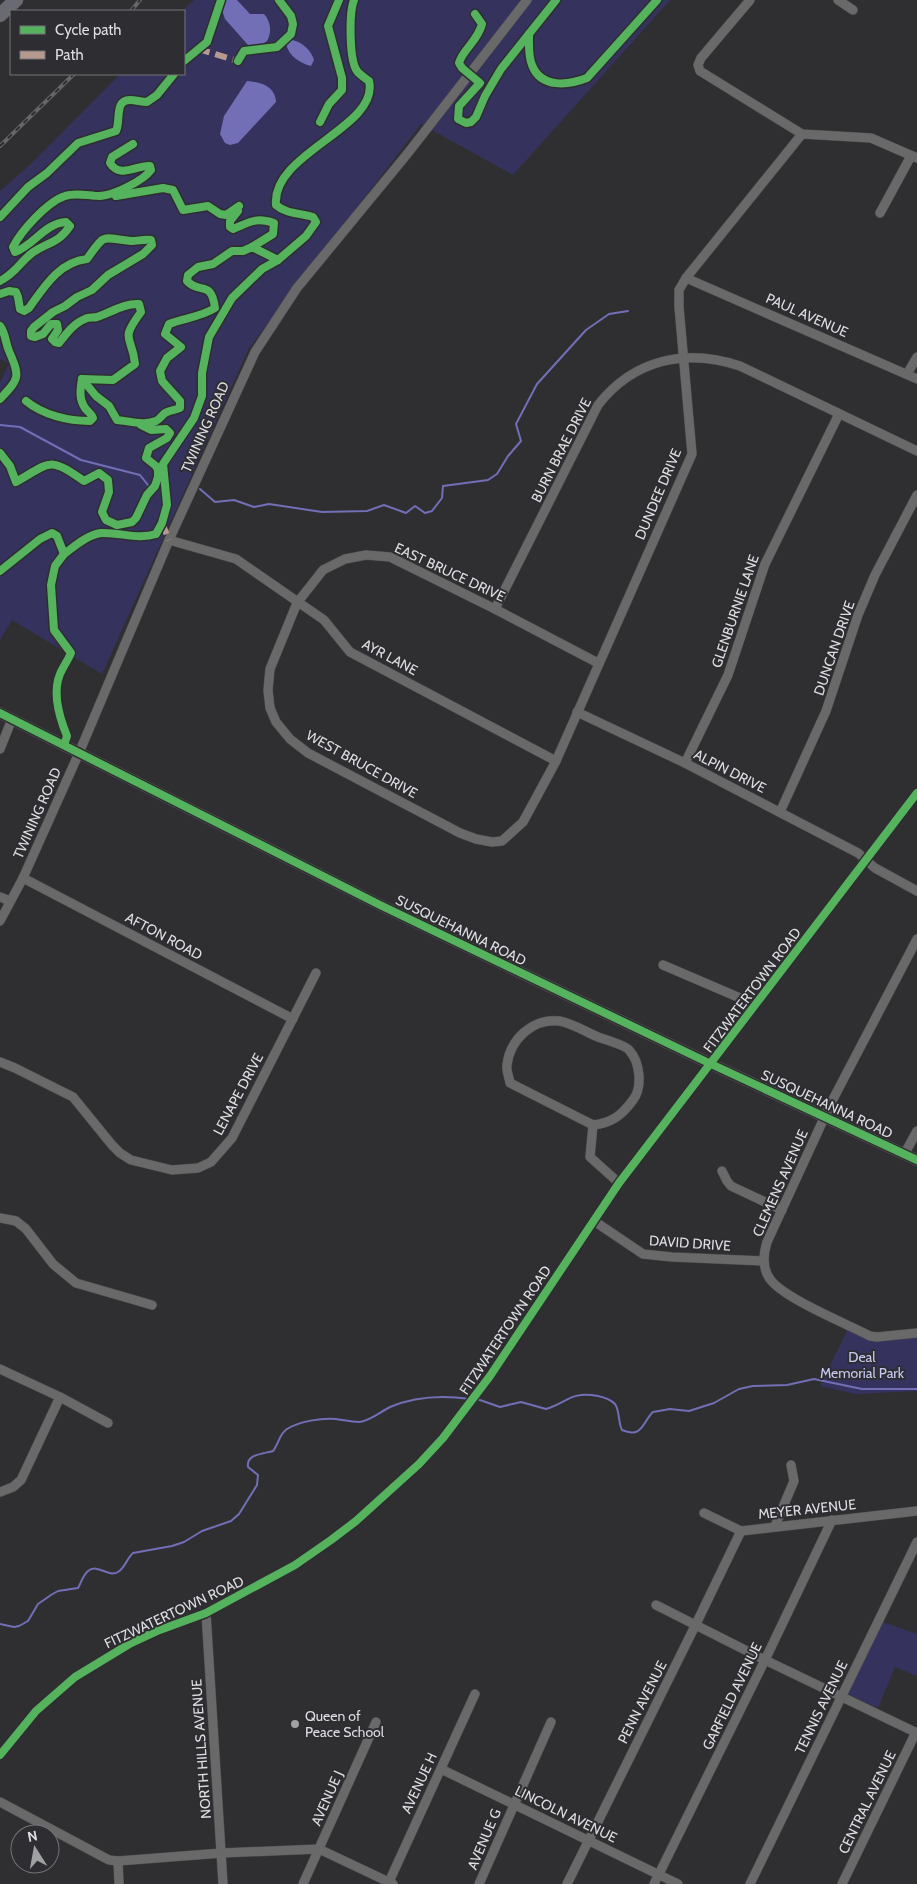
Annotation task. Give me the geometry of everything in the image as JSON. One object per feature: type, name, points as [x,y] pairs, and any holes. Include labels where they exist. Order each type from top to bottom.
[{"type":"highway","points":[[0,15],[16,0]]},
{"type":"main road","name":"SUSQUEHANNA ROAD","points":[[0,713],[380,905],[711,1064],[917,1160]]},
{"type":"street","name":"TWINING ROAD","points":[[0,921],[23,878],[80,752],[169,540],[255,352],[297,288],[408,153],[526,0]]},
{"type":"street","points":[[750,0],[701,58],[698,65],[700,71],[802,134],[871,138],[914,157],[880,213]]},
{"type":"street","points":[[838,0],[854,10]]},
{"type":"street","name":"DUNDEE DRIVE","points":[[502,841],[523,822],[556,761],[692,454],[678,298],[679,290],[686,278],[802,134]]},
{"type":"street","name":"PAUL AVENUE","points":[[686,278],[917,379]]},
{"type":"street","points":[[908,374],[917,357]]},
{"type":"street","name":"BURN BRAE DRIVE","points":[[495,609],[598,405],[607,394],[632,373],[662,361],[684,358],[707,358],[740,366],[917,451]]},
{"type":"street","name":"GLENBURNIE LANE","points":[[684,763],[730,670],[765,564],[839,414]]},
{"type":"street","name":"DUNCAN DRIVE","points":[[780,812],[824,717],[858,615],[875,575],[917,495]]},
{"type":"street","name":"AYR LANE","points":[[169,540],[236,559],[324,620],[350,652],[556,761]]},
{"type":"street","name":"EAST BRUCE DRIVE","points":[[297,603],[323,570],[344,559],[356,556],[378,555],[390,557],[598,663]]},
{"type":"street","name":"WEST BRUCE DRIVE","points":[[297,603],[270,669],[268,690],[270,708],[276,722],[290,739],[308,753],[460,833],[492,842],[502,841]]},
{"type":"street","name":"ALPIN DRIVE","points":[[577,712],[684,763],[858,853],[875,868],[917,891]]},
{"type":"street","points":[[0,749],[12,719]]},
{"type":"street","name":"FITZWATERTOWN ROAD","points":[[0,1756],[36,1711],[75,1677],[131,1644],[206,1613],[295,1565],[331,1540],[397,1485],[443,1438],[476,1395],[619,1183],[711,1064],[754,1004],[868,860],[917,793]]},
{"type":"street","name":"AFTON ROAD","points":[[23,878],[293,1019]]},
{"type":"street","points":[[0,897],[10,901]]},
{"type":"street","name":"CLEMENS AVENUE","points":[[764,1261],[767,1242],[831,1102],[917,939]]},
{"type":"street","points":[[663,965],[754,1004]]},
{"type":"street","name":"LENAPE DRIVE","points":[[0,1062],[73,1097],[120,1153],[131,1160],[172,1170],[198,1168],[211,1162],[232,1138],[316,972]]},
{"type":"street","points":[[548,1021],[561,1021],[629,1049],[636,1062],[639,1078],[636,1097],[622,1115],[601,1124],[593,1125],[510,1083],[507,1066],[513,1044],[531,1026],[548,1021]]},
{"type":"street","points":[[593,1125],[590,1157],[619,1183]]},
{"type":"street","points":[[905,1153],[917,1130]]},
{"type":"street","points":[[722,1171],[731,1186],[782,1210]]},
{"type":"street","points":[[0,1218],[16,1221],[22,1225],[53,1264],[76,1283],[152,1305]]},
{"type":"street","name":"DAVID DRIVE","points":[[594,1221],[643,1254],[764,1261]]},
{"type":"street","points":[[764,1261],[769,1278],[775,1286],[794,1298],[870,1336],[877,1337],[917,1332]]},
{"type":"street","points":[[0,1369],[60,1397],[108,1423]]},
{"type":"street","points":[[0,1492],[12,1487],[21,1480],[60,1397]]},
{"type":"street","points":[[775,1526],[794,1481],[791,1465]]},
{"type":"street","name":"MEYER AVENUE","points":[[704,1513],[741,1530],[917,1511]]},
{"type":"street","name":"GARFIELD AVENUE","points":[[654,1884],[832,1520]]},
{"type":"street","name":"PENN AVENUE","points":[[567,1884],[741,1530]]},
{"type":"street","name":"TENNIS AVENUE","points":[[750,1884],[917,1542]]},
{"type":"street","points":[[656,1605],[765,1660],[917,1732]]},
{"type":"street","name":"NORTH HILLS AVENUE","points":[[206,1613],[224,1884]]},
{"type":"street","name":"AVENUE H","points":[[390,1883],[475,1694]]},
{"type":"street","name":"AVENUE J","points":[[303,1884],[376,1722]]},
{"type":"street","name":"AVENUE G","points":[[479,1884],[551,1722]]},
{"type":"street","name":"CENTRAL AVENUE","points":[[842,1884],[917,1732]]},
{"type":"street","name":"LINCOLN AVENUE","points":[[441,1769],[678,1884]]},
{"type":"street","points":[[0,1802],[109,1860],[319,1849],[390,1883]]},
{"type":"street","points":[[118,1861],[119,1884]]},
{"type":"green space","points":[[194,0],[670,0],[513,175],[421,124],[249,348],[102,674],[12,620],[0,640],[0,382],[9,364],[0,359],[0,191],[33,162],[119,75],[185,75],[185,10],[183,10]]},
{"type":"green space","name":"Deal Memorial Park","points":[[848,1329],[874,1340],[917,1337],[917,1391],[855,1394],[820,1386]]},
{"type":"green space","points":[[883,1622],[917,1634],[917,1676],[895,1667],[878,1708],[847,1694]]},
{"type":"shaded area","points":[[225,0],[237,0],[250,14],[264,14],[270,27],[267,41],[261,45],[248,45],[225,19],[222,10]]},
{"type":"shaded area","points":[[292,40],[303,45],[311,53],[314,60],[311,66],[299,61],[289,52],[286,43]]},
{"type":"shaded area","points":[[247,81],[257,82],[266,86],[273,92],[276,102],[238,143],[230,145],[225,143],[220,134],[224,116]]},
{"type":"waterway","points":[[200,489],[215,502],[234,500],[254,507],[269,504],[322,512],[367,511],[384,505],[406,513],[415,506],[425,513],[432,511],[442,498],[443,486],[488,480],[497,474],[508,456],[521,441],[516,424],[537,384],[586,330],[609,314],[628,311]]},
{"type":"waterway","points":[[0,425],[20,427],[81,460],[140,475],[148,485]]},
{"type":"waterway","points":[[477,1399],[500,1407],[521,1402],[546,1409],[575,1396],[598,1396],[615,1404],[622,1430],[634,1432],[642,1428],[653,1412],[670,1409],[689,1411],[714,1403],[739,1389],[753,1386],[787,1385],[814,1379],[862,1389],[917,1389]]},
{"type":"waterway","points":[[0,1624],[14,1627],[28,1621],[38,1604],[58,1591],[78,1588],[85,1575],[92,1569],[99,1569],[110,1573],[118,1572],[133,1553],[172,1546],[184,1542],[202,1531],[231,1521],[239,1514],[257,1485],[258,1475],[248,1467],[250,1459],[256,1455],[273,1451],[282,1434],[292,1426],[324,1419],[363,1421],[400,1403],[419,1399],[439,1397],[470,1399]]},
{"type":"railway","points":[[132,10],[140,0]]},
{"type":"railway","points":[[0,146],[73,75]]},
{"type":"marked path","points":[[198,49],[238,61]]},
{"type":"marked path","points":[[162,523],[169,540]]},
{"type":"cycle path","points":[[185,60],[207,42],[221,0]]},
{"type":"cycle path","points":[[238,61],[244,51],[277,47],[291,34],[293,24],[291,16],[279,0]]},
{"type":"cycle path","points":[[320,122],[329,104],[342,90],[342,78],[328,26],[339,0]]},
{"type":"cycle path","points":[[0,571],[40,539],[52,533],[57,536],[64,554],[86,538],[96,534],[108,533],[136,536],[156,534],[162,523],[167,505],[163,464],[194,418],[202,396],[202,373],[209,337],[232,298],[262,269],[278,260],[306,236],[316,222],[313,217],[289,212],[276,205],[279,187],[290,170],[306,155],[343,127],[358,112],[368,97],[369,81],[357,71],[352,57],[351,25],[354,0]]},
{"type":"cycle path","points":[[475,14],[482,24],[459,63],[462,68],[480,83],[459,106],[458,119],[466,123],[471,122],[476,117],[485,96],[501,69],[556,0]]},
{"type":"cycle path","points":[[529,34],[531,61],[536,73],[549,82],[564,83],[580,80],[587,78],[657,0]]},
{"type":"cycle path","points":[[0,217],[28,187],[47,173],[78,143],[116,131],[122,103],[130,100],[147,102],[157,95],[173,75]]},
{"type":"cycle path","points":[[0,281],[10,275],[37,249],[57,240],[70,226],[66,222],[52,226],[22,249],[15,252],[13,247],[22,233],[50,204],[69,195],[100,196],[113,193],[135,183],[151,170],[150,166],[145,166],[123,171],[114,168],[110,163],[112,157],[133,144]]},
{"type":"cycle path","points":[[116,196],[163,188],[173,190],[183,210],[208,206],[220,214],[226,215],[239,206]]},
{"type":"cycle path","points":[[238,211],[230,221],[230,227],[233,229],[257,220],[274,223],[273,234],[252,247]]},
{"type":"cycle path","points":[[0,294],[9,291],[16,292],[20,309],[24,311],[29,308],[40,292],[60,270],[77,261],[87,259],[101,241],[109,238],[131,241],[151,240],[152,245],[143,254],[108,275],[92,290],[53,312],[31,331],[31,336],[35,337],[43,334],[51,324],[57,324],[58,330],[52,339],[59,343],[70,329],[81,321],[128,305],[139,304],[141,312],[130,329],[129,334],[135,364],[113,380],[82,379]]},
{"type":"cycle path","points":[[82,379],[96,396],[109,406],[117,420],[142,423],[152,422],[167,412],[180,408],[180,401],[162,381],[160,371],[167,358],[181,347],[165,334],[169,324],[215,308],[208,290],[192,285],[187,281],[188,275],[198,267],[213,264],[232,251],[243,251],[252,247],[278,260]]},
{"type":"cycle path","points":[[0,326],[16,372],[15,381],[0,399]]},
{"type":"cycle path","points":[[26,401],[40,410],[56,416],[90,421],[93,418],[83,405],[81,398],[82,379]]},
{"type":"cycle path","points":[[0,453],[10,466],[16,482],[44,466],[50,465],[64,468],[84,481],[99,473],[108,480],[109,492],[102,512],[106,520],[117,525],[132,522],[136,518],[147,495],[155,486],[158,470],[146,458],[149,448],[167,438],[170,433],[166,429],[151,430],[141,425]]},
{"type":"cycle path","points":[[64,554],[55,566],[51,585],[54,630],[71,653],[60,674],[57,689],[60,714],[67,736],[64,745]]},
{"type":"cycle path","points":[[0,713],[380,905],[711,1064],[917,1160]]},
{"type":"cycle path","points":[[0,1755],[36,1711],[75,1677],[131,1643],[206,1613],[295,1565],[356,1521],[419,1464],[443,1438],[490,1376],[619,1183],[917,793]]},
{"type":"place","name":"Queen of Peace School","points":[[295,1724]]}]
